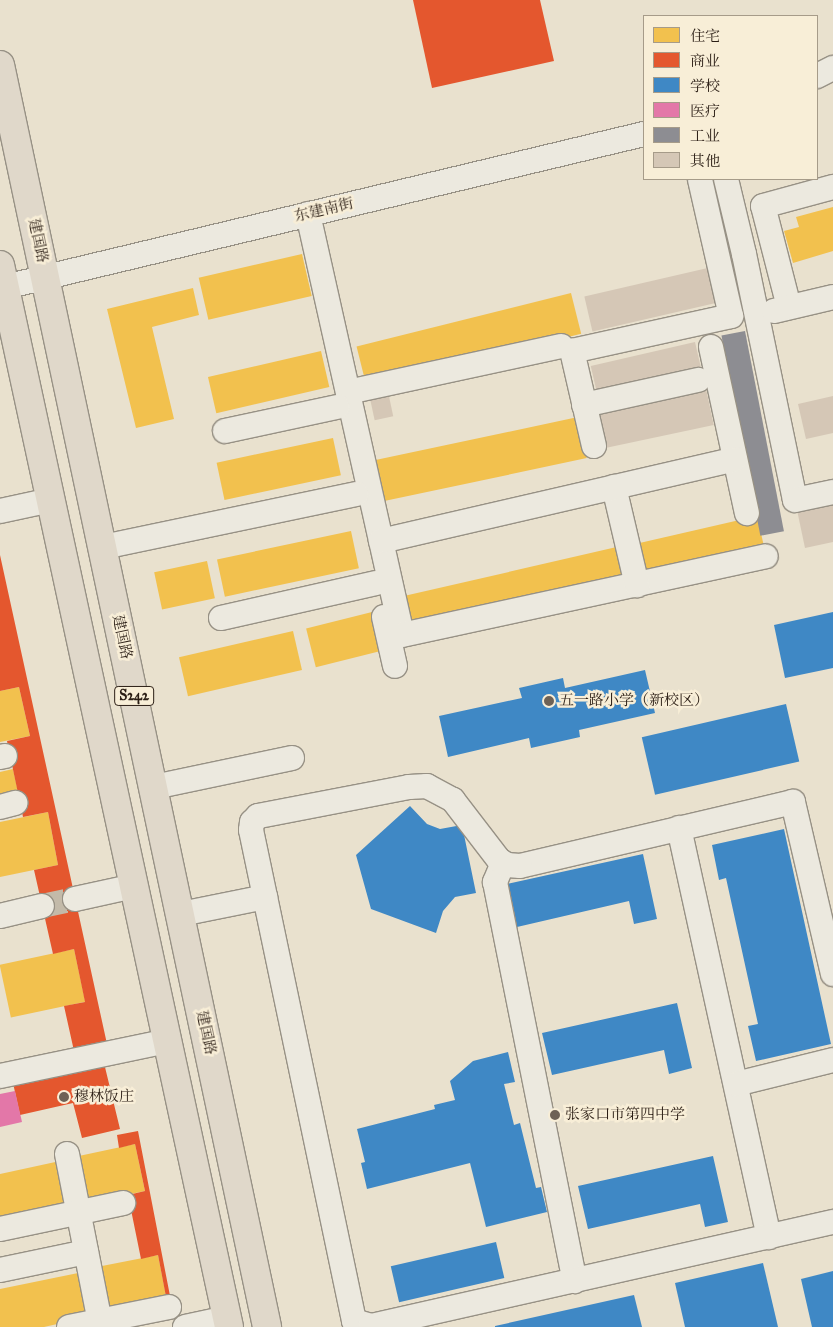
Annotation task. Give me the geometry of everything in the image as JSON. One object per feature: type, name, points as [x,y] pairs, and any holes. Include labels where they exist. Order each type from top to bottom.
[{"type":"main road","name":"建国路","points":[[0,65],[267,1327]]},
{"type":"main road","name":"S242","points":[[2,276],[228,1322]]},
{"type":"main road","points":[[134,886],[173,877]]},
{"type":"main road","points":[[142,922],[181,914]]},
{"type":"street","points":[[818,76],[833,68]]},
{"type":"street","name":"东建南街","points":[[2,276],[45,277],[643,134]]},
{"type":"street","points":[[594,446],[572,351],[730,316],[700,180]]},
{"type":"street","points":[[726,180],[795,500],[833,492]]},
{"type":"street","points":[[789,307],[763,206],[833,187]]},
{"type":"street","points":[[308,214],[342,399],[356,494],[395,666]]},
{"type":"street","points":[[756,314],[833,298]]},
{"type":"street","points":[[315,304],[381,540],[402,635],[766,556]]},
{"type":"street","points":[[225,431],[342,399],[561,346]]},
{"type":"street","points":[[711,347],[747,513]]},
{"type":"street","points":[[584,405],[698,380]]},
{"type":"street","points":[[381,540],[735,459]]},
{"type":"street","points":[[614,487],[637,585]]},
{"type":"street","points":[[103,547],[356,494]]},
{"type":"street","points":[[0,511],[51,500]]},
{"type":"street","points":[[221,618],[376,583]]},
{"type":"street","points":[[154,787],[292,758]]},
{"type":"street","points":[[833,974],[793,802],[520,866],[503,863],[453,800],[427,786],[408,787],[258,816],[252,822],[251,830],[354,1321],[363,1326],[371,1326],[833,1222]]},
{"type":"street","points":[[679,828],[769,1237]]},
{"type":"street","points":[[503,863],[495,882],[575,1281]]},
{"type":"street","points":[[75,899],[134,886]]},
{"type":"street","points":[[181,914],[265,897]]},
{"type":"street","points":[[0,916],[42,906]]},
{"type":"street","points":[[0,1076],[168,1041]]},
{"type":"street","points":[[736,1084],[833,1060]]},
{"type":"street","points":[[67,1154],[100,1324]]},
{"type":"street","points":[[0,1229],[123,1203]]},
{"type":"street","points":[[0,1270],[86,1252]]},
{"type":"street","points":[[69,1327],[100,1324],[169,1307]]},
{"type":"street","points":[[185,1327],[228,1322]]},
{"type":"building: 住宅","points":[[833,207],[833,251],[793,263],[784,231],[799,227],[796,217]]},
{"type":"building: 住宅","points":[[302,254],[312,296],[208,320],[199,278]]},
{"type":"building: 住宅","points":[[193,288],[199,315],[152,327],[174,419],[136,428],[107,309]]},
{"type":"building: 住宅","points":[[571,293],[581,334],[367,387],[357,346]]},
{"type":"building: 住宅","points":[[321,351],[329,387],[216,413],[208,377]]},
{"type":"building: 住宅","points":[[578,417],[587,458],[384,501],[376,460]]},
{"type":"building: 住宅","points":[[333,438],[341,475],[225,500],[217,463]]},
{"type":"building: 住宅","points":[[757,516],[764,546],[642,574],[635,544]]},
{"type":"building: 住宅","points":[[351,531],[359,568],[225,597],[217,559]]},
{"type":"building: 住宅","points":[[621,546],[628,577],[409,628],[402,597]]},
{"type":"building: 住宅","points":[[207,561],[215,598],[162,609],[154,572]]},
{"type":"building: 住宅","points":[[376,611],[386,650],[316,667],[306,628]]},
{"type":"building: 住宅","points":[[293,631],[302,670],[188,696],[179,657]]},
{"type":"building: 住宅","points":[[19,687],[30,736],[0,742],[0,691]]},
{"type":"building: 住宅","points":[[13,769],[18,792],[0,795],[0,772]]},
{"type":"building: 住宅","points":[[48,812],[58,865],[0,877],[0,822]]},
{"type":"building: 住宅","points":[[74,949],[85,1002],[11,1018],[0,965]]},
{"type":"building: 住宅","points":[[135,1144],[145,1191],[85,1204],[75,1157]]},
{"type":"building: 住宅","points":[[60,1161],[70,1206],[0,1221],[0,1174]]},
{"type":"building: 住宅","points":[[158,1255],[167,1302],[107,1314],[98,1267]]},
{"type":"building: 住宅","points":[[83,1272],[93,1316],[44,1327],[0,1327],[0,1289]]},
{"type":"building: 商业","points":[[413,0],[540,0],[554,61],[432,88]]},
{"type":"building: 商业","points":[[0,555],[107,1044],[74,1051],[64,1006],[85,1002],[74,949],[53,954],[34,870],[58,865],[48,812],[23,817],[7,741],[30,736],[19,687],[0,691]]},
{"type":"building: 商业","name":"穆林饭庄","points":[[104,1063],[120,1129],[82,1138],[73,1103],[20,1115],[13,1083]]},
{"type":"building: 商业","points":[[138,1131],[171,1301],[167,1302],[158,1255],[141,1259],[128,1195],[145,1191],[135,1144],[119,1148],[117,1135]]},
{"type":"building: 学校","points":[[833,612],[833,668],[785,678],[774,625]]},
{"type":"building: 学校","points":[[645,670],[655,713],[579,730],[580,737],[531,748],[529,738],[448,757],[439,716],[522,698],[519,688],[563,678],[565,688]]},
{"type":"building: 学校","points":[[786,704],[799,761],[655,795],[642,737]]},
{"type":"building: 学校","points":[[410,806],[427,824],[440,829],[462,825],[476,893],[455,897],[443,911],[436,933],[371,909],[356,855]]},
{"type":"building: 学校","points":[[784,829],[831,1044],[756,1061],[748,1026],[758,1024],[726,878],[719,880],[712,845]]},
{"type":"building: 学校","points":[[643,854],[657,919],[634,924],[629,901],[517,927],[507,884]]},
{"type":"building: 学校","points":[[677,1003],[692,1068],[669,1074],[664,1050],[552,1075],[542,1033]]},
{"type":"building: 学校","points":[[508,1052],[515,1082],[504,1084],[514,1125],[520,1123],[536,1188],[541,1187],[547,1212],[486,1227],[470,1163],[367,1189],[361,1163],[365,1162],[357,1129],[435,1109],[434,1105],[455,1100],[450,1081],[473,1061]]},
{"type":"building: 学校","points":[[713,1156],[728,1222],[705,1227],[700,1204],[588,1229],[578,1186]]},
{"type":"building: 学校","points":[[496,1242],[504,1278],[399,1302],[391,1266]]},
{"type":"building: 学校","points":[[763,1263],[778,1327],[685,1327],[675,1283]]},
{"type":"building: 学校","points":[[833,1271],[833,1327],[812,1327],[801,1279]]},
{"type":"building: 学校","points":[[634,1295],[642,1327],[495,1327],[495,1326]]},
{"type":"building: 医疗","points":[[15,1091],[22,1122],[0,1127],[0,1094]]},
{"type":"building: 工业","points":[[745,331],[784,531],[760,536],[721,336]]},
{"type":"building: 其他","points":[[712,267],[720,302],[592,332],[584,296]]},
{"type":"building: 其他","points":[[695,342],[702,372],[598,396],[591,366]]},
{"type":"building: 其他","points":[[705,384],[714,425],[604,448],[595,407]]},
{"type":"building: 其他","points":[[387,387],[393,416],[375,420],[368,391]]},
{"type":"building: 其他","points":[[833,396],[833,433],[806,439],[798,404]]},
{"type":"building: 其他","points":[[833,503],[833,542],[805,548],[797,510]]},
{"type":"tunnel","points":[[42,906],[75,899]]},
{"type":"place","name":"五一路小学（新校区）","points":[[549,701]]},
{"type":"place","name":"穆林饭庄","points":[[64,1097]]},
{"type":"place","name":"张家口市第四中学","points":[[555,1115]]}]
